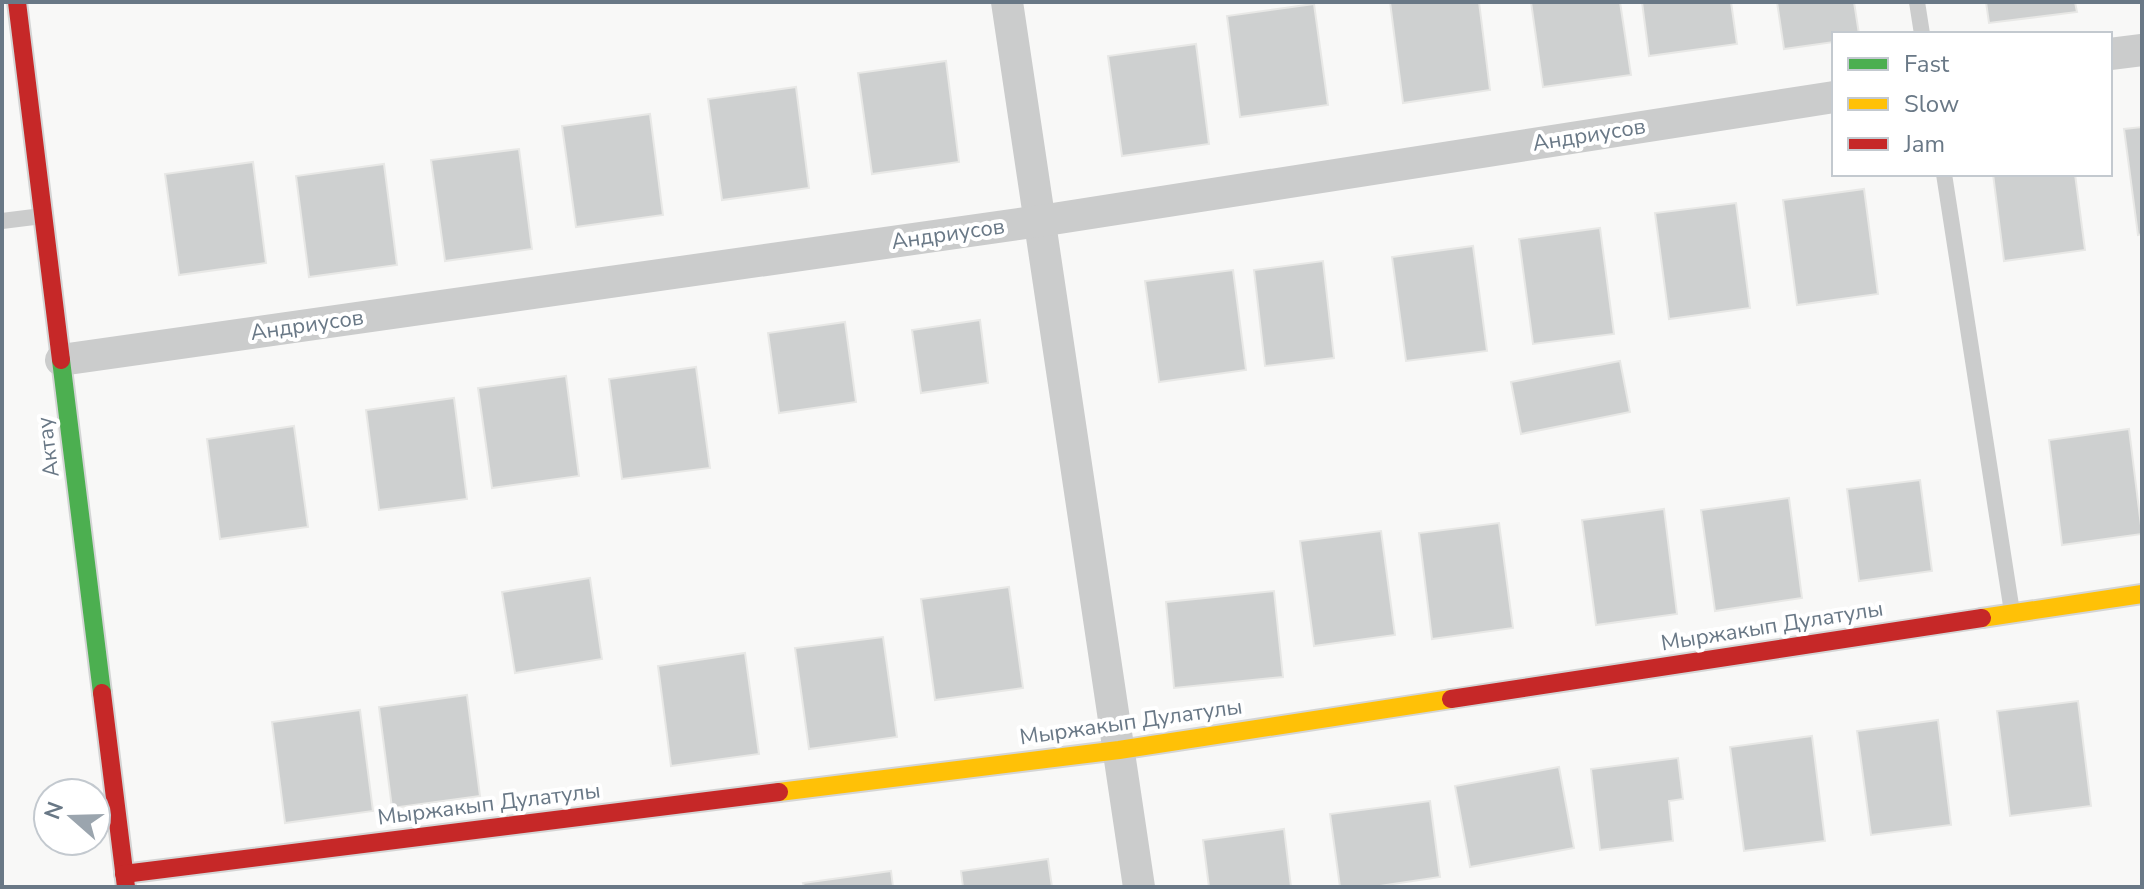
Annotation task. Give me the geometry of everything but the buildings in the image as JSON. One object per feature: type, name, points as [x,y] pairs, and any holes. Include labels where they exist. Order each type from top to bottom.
[{"type":"street","name":"Актау","points":[[17,2],[125,880]]},
{"type":"street","points":[[1007,2],[1139,887]]},
{"type":"street","points":[[2112,54],[2142,50]]},
{"type":"street","name":"Андриусов","points":[[61,360],[1040,221],[1832,97]]},
{"type":"street","name":"Мыржакып Дулатулы","points":[[125,880],[1119,750],[2142,594]]},
{"type":"lane","points":[[1917,2],[1922,32]]},
{"type":"lane","points":[[1944,176],[2012,614]]},
{"type":"lane","points":[[2,221],[43,216]]},
{"type":"traffic: fast","points":[[61,360],[102,693]]},
{"type":"traffic: slow","points":[[1982,618],[2142,594]]},
{"type":"traffic: slow","points":[[779,792],[1119,750],[1451,699]]},
{"type":"traffic: jam","points":[[17,2],[61,360]]},
{"type":"traffic: jam","points":[[1451,699],[1982,618]]},
{"type":"traffic: jam","points":[[102,693],[126,887]]},
{"type":"traffic: jam","points":[[124,874],[779,792]]}]
